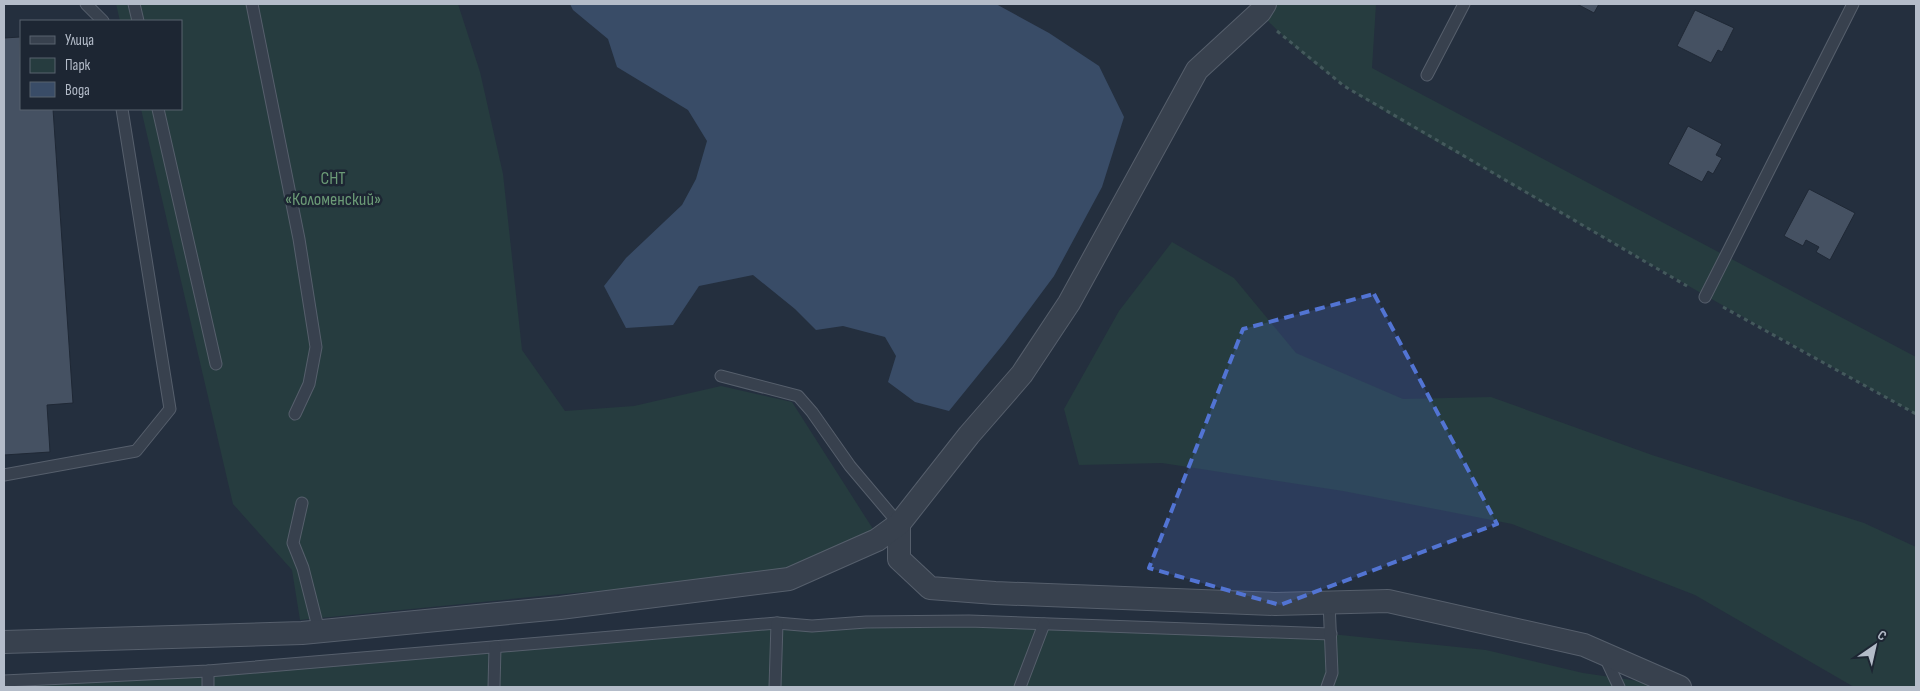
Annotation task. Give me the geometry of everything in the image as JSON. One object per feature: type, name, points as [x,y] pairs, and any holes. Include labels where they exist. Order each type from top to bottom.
[{"type":"street","points":[[4,642],[319,631],[560,608],[789,579],[877,540],[899,524],[969,435],[1022,374],[1069,303],[1197,70],[1263,8]]},
{"type":"street","points":[[899,524],[899,559],[930,588],[996,593],[1275,604],[1388,601],[1584,645],[1680,687]]},
{"type":"lane","points":[[86,4],[102,20]]},
{"type":"lane","points":[[134,4],[138,20]]},
{"type":"lane","points":[[252,4],[299,239],[316,347],[308,384],[295,414]]},
{"type":"lane","points":[[1427,75],[1464,4]]},
{"type":"lane","points":[[1705,297],[1853,4]]},
{"type":"lane","points":[[4,475],[136,451],[170,409],[122,110]]},
{"type":"lane","points":[[158,110],[216,364]]},
{"type":"lane","points":[[721,376],[798,396],[812,412],[850,466],[899,524]]},
{"type":"lane","points":[[302,503],[293,543],[302,568],[319,631]]},
{"type":"lane","points":[[1327,687],[1332,673],[1329,602]]},
{"type":"lane","points":[[4,681],[208,671],[777,623],[812,626],[920,620],[1331,634]]},
{"type":"lane","points":[[776,687],[777,623]]},
{"type":"lane","points":[[1020,687],[1044,624]]},
{"type":"lane","points":[[494,687],[495,647]]},
{"type":"lane","points":[[1603,653],[1619,687]]},
{"type":"lane","points":[[208,671],[208,687]]},
{"type":"path","points":[[1263,8],[1277,30],[1344,86],[1705,297],[1916,414]]},
{"type":"highlighted area","points":[[1374,294],[1497,524],[1280,605],[1149,568],[1243,329]]},
{"type":"green space","name":"СНТ «Коломенский»","points":[[116,4],[458,4],[480,72],[503,174],[522,350],[565,411],[634,406],[721,386],[792,402],[873,529],[824,556],[763,577],[562,594],[300,620],[292,570],[233,504],[141,110],[182,110],[182,20],[120,20]]},
{"type":"green space","points":[[1253,4],[1376,4],[1372,68],[1916,357],[1916,414],[1373,104],[1308,58],[1279,33]]},
{"type":"green space","points":[[1172,242],[1234,278],[1296,353],[1403,399],[1491,397],[1652,455],[1864,523],[1916,547],[1916,687],[1854,687],[1695,595],[1512,524],[1343,491],[1162,463],[1079,465],[1064,409],[1119,311]]},
{"type":"green space","points":[[866,622],[1331,634],[1486,650],[1583,673],[1680,687],[4,687],[4,681]]},
{"type":"water","points":[[570,4],[996,4],[1049,33],[1099,66],[1124,117],[1102,187],[1054,276],[1005,342],[949,411],[915,402],[888,382],[896,356],[885,337],[843,326],[816,330],[795,309],[753,275],[699,286],[673,325],[626,328],[604,286],[626,258],[682,205],[696,179],[707,141],[688,110],[617,67],[608,39],[573,10]]},
{"type":"building","points":[[1577,4],[1599,4],[1594,13]]},
{"type":"building","points":[[1695,10],[1734,28],[1722,52],[1718,50],[1711,63],[1677,46]]},
{"type":"building","points":[[20,37],[20,110],[53,110],[73,403],[47,405],[50,452],[4,455],[4,38]]},
{"type":"building","points":[[1688,126],[1722,144],[1716,155],[1722,158],[1713,174],[1708,171],[1702,182],[1668,164]]},
{"type":"building","points":[[1809,189],[1855,213],[1830,260],[1816,252],[1819,247],[1806,240],[1803,246],[1784,236]]}]
